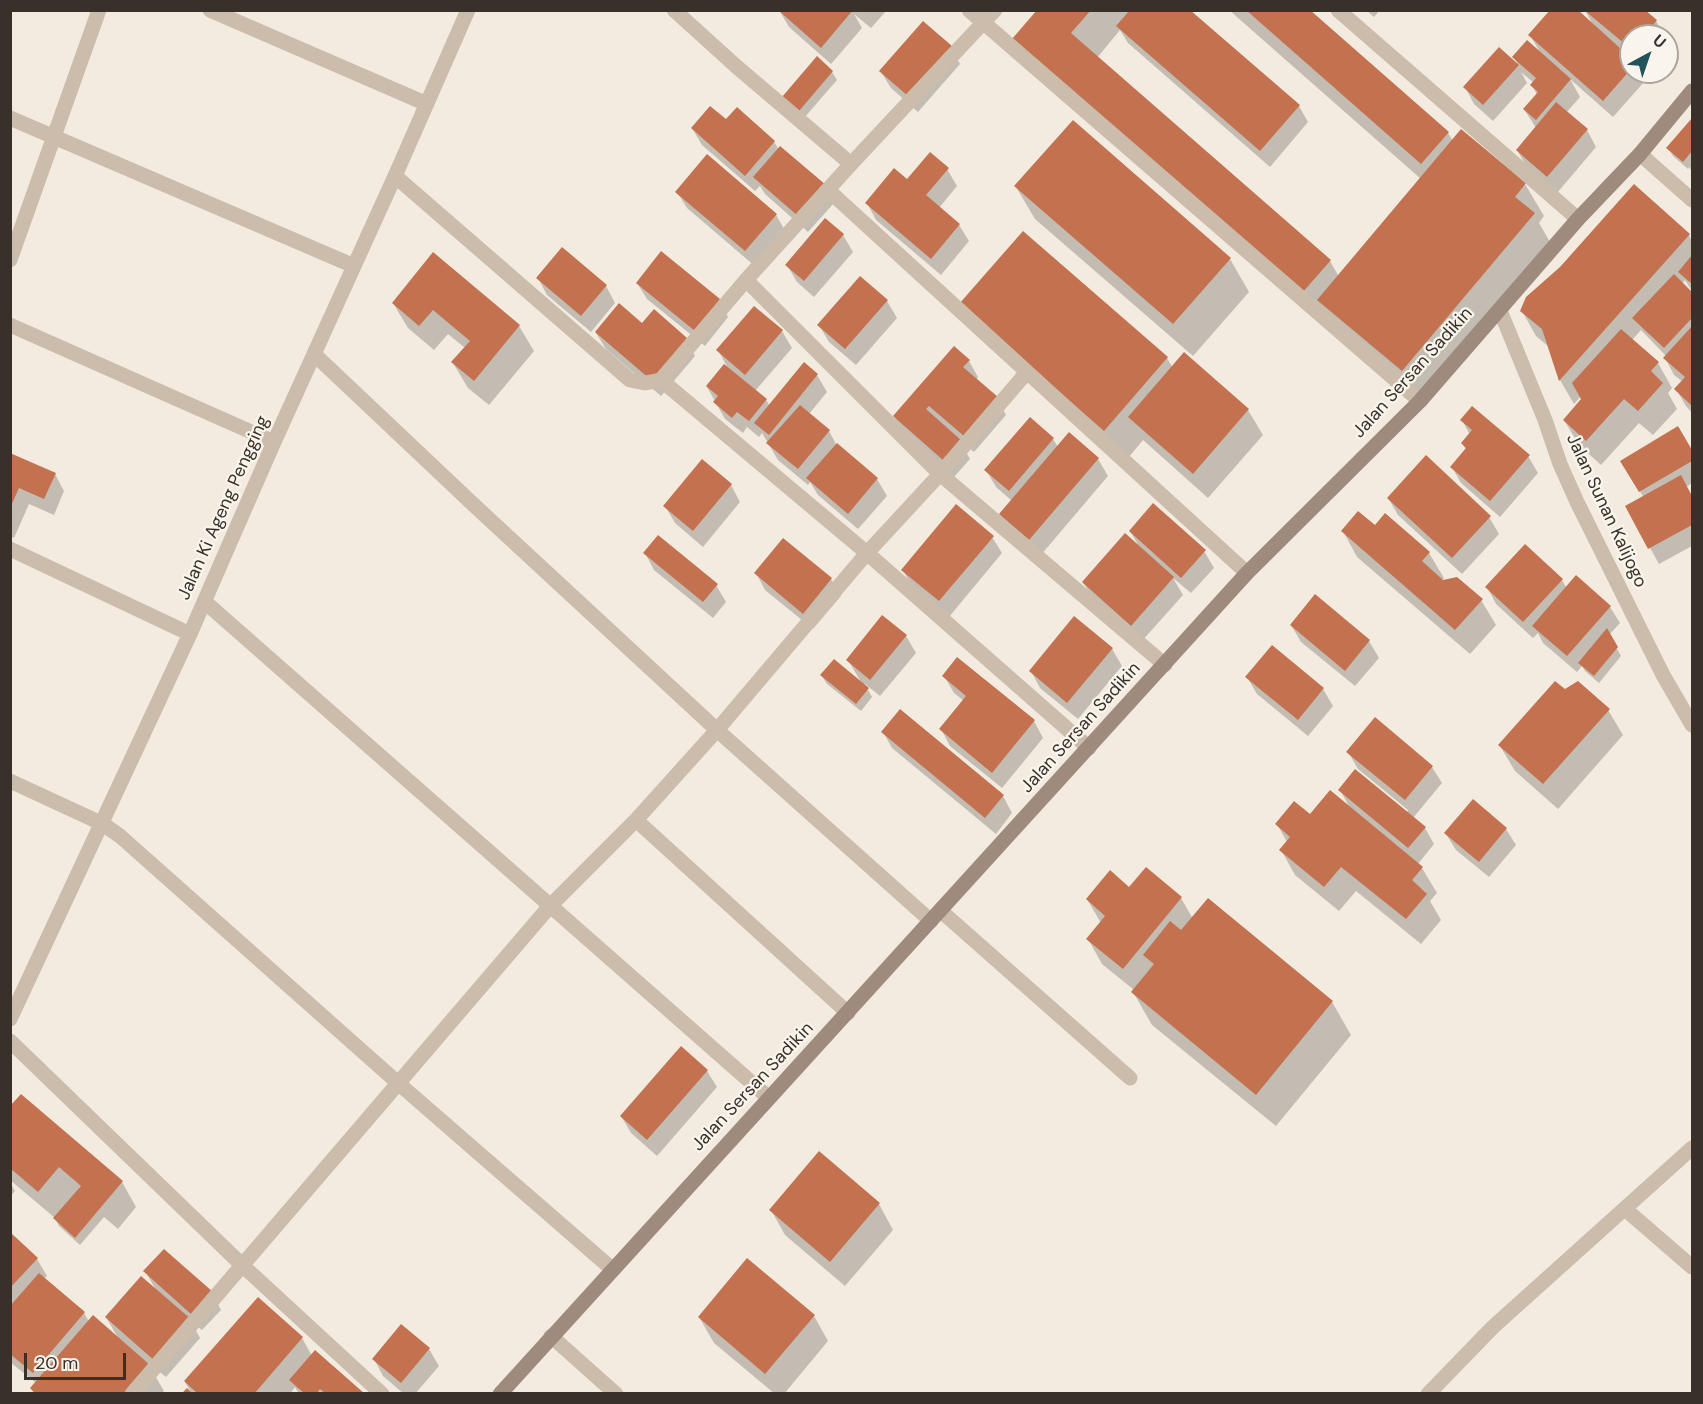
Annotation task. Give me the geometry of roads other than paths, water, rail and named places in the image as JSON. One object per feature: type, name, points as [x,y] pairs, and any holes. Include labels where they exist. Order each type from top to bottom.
[{"type":"main road","name":"Jalan Sersan Sadikin","points":[[500,1394],[1247,573],[1420,401],[1578,219],[1640,154],[1692,90]]},
{"type":"street","points":[[10,260],[99,10]]},
{"type":"street","points":[[210,10],[427,104]]},
{"type":"street","name":"Jalan Ki Ageng Pengging","points":[[10,1019],[205,602],[274,442],[468,10]]},
{"type":"street","points":[[674,10],[851,164]]},
{"type":"street","points":[[969,10],[1420,401]]},
{"type":"street","points":[[395,176],[630,380],[645,383],[661,380],[746,280],[994,10]]},
{"type":"street","points":[[1338,10],[1578,219]]},
{"type":"street","points":[[10,118],[354,266]]},
{"type":"street","points":[[1640,154],[1692,200]]},
{"type":"street","points":[[828,190],[1247,573]]},
{"type":"street","points":[[746,280],[940,474],[1165,665]]},
{"type":"street","name":"Jalan Sunan Kalijogo","points":[[1499,308],[1577,502],[1663,675],[1692,724]]},
{"type":"street","points":[[10,325],[274,442]]},
{"type":"street","points":[[314,354],[717,730],[1130,1078]]},
{"type":"street","points":[[132,1394],[550,906],[636,820],[717,730],[867,553],[940,474],[1027,372]]},
{"type":"street","points":[[661,380],[867,553],[1089,748]]},
{"type":"street","points":[[10,549],[190,634]]},
{"type":"street","points":[[205,602],[769,1098]]},
{"type":"street","points":[[10,781],[103,824],[120,836],[612,1269]]},
{"type":"street","points":[[636,820],[848,1013]]},
{"type":"street","points":[[10,1041],[242,1264],[382,1394]]},
{"type":"street","points":[[1428,1394],[1493,1327],[1692,1148]]},
{"type":"street","points":[[1625,1209],[1692,1268]]},
{"type":"street","points":[[551,1336],[616,1394]]}]
